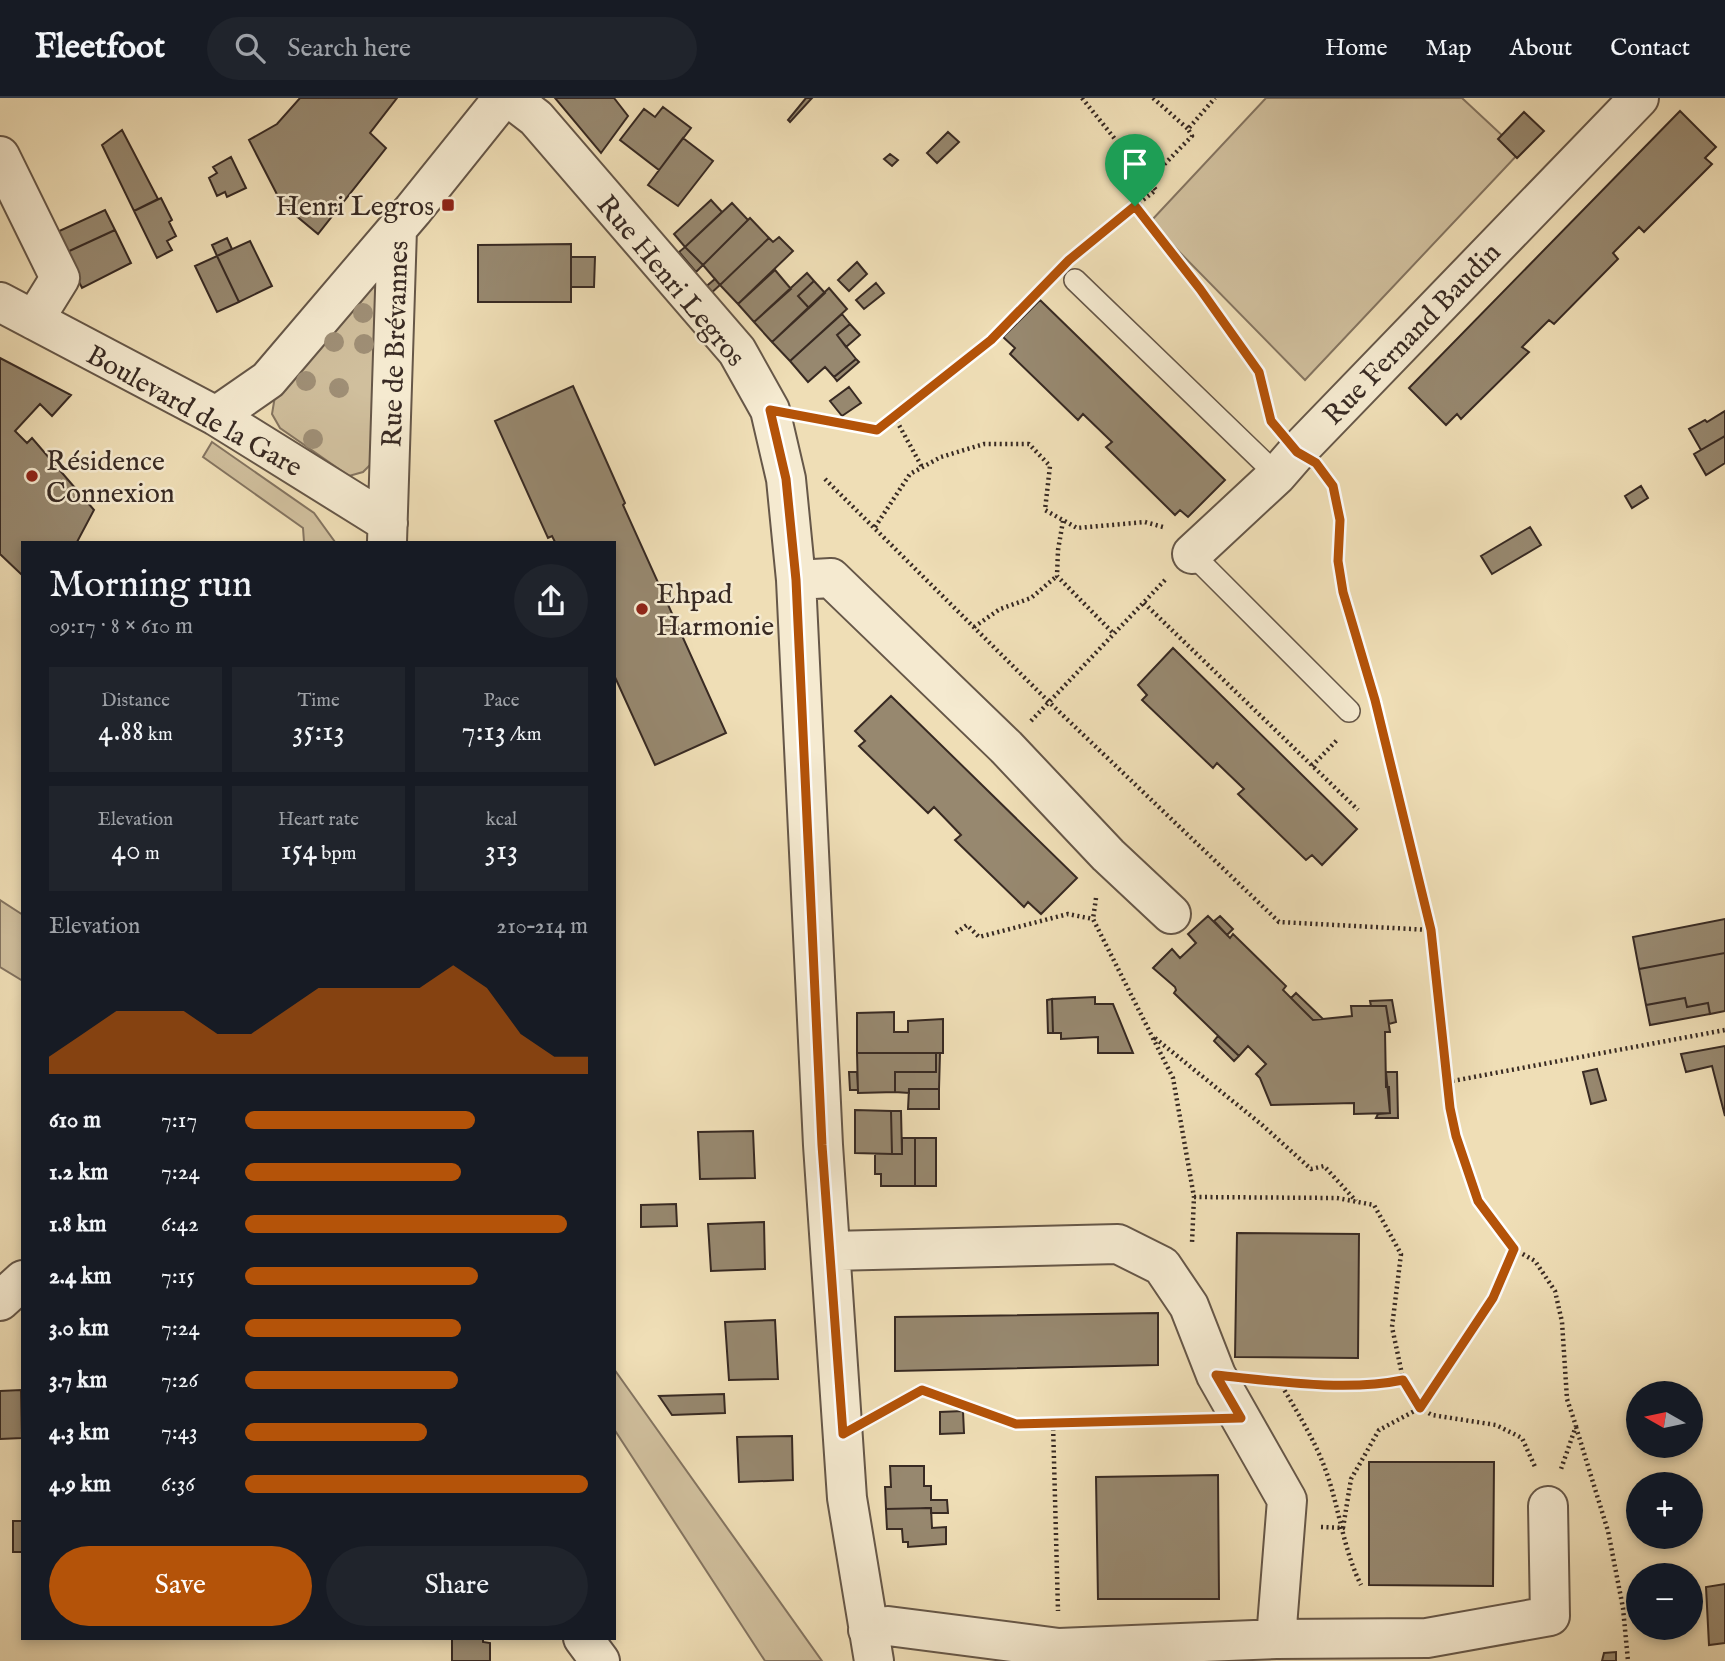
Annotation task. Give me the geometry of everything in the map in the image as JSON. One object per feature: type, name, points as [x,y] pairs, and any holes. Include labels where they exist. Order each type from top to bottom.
[{"type":"street","name":"Rue de Brévannes","points":[[387,533],[397,229],[503,98]]},
{"type":"street","name":"Rue Henri Legros","points":[[510,98],[536,118],[737,351],[770,410],[786,479],[796,580],[822,1145],[847,1498],[871,1645]]},
{"type":"street","name":"Rue Fernand Baudin","points":[[1192,554],[1287,463],[1639,98]]},
{"type":"street","points":[[0,156],[60,278],[34,320]]},
{"type":"street","points":[[216,416],[268,380],[397,229]]},
{"type":"street","name":"Boulevard de la Gare","points":[[0,302],[216,416],[387,533]]},
{"type":"street","points":[[796,580],[831,578],[1006,747],[1108,855],[1171,914]]},
{"type":"street","points":[[831,1251],[1118,1244],[1162,1266],[1189,1306],[1216,1375],[1287,1500],[1276,1639]]},
{"type":"street","points":[[0,1301],[21,1282]]},
{"type":"street","points":[[871,1645],[888,1626],[1059,1648],[1276,1639],[1427,1638],[1550,1616],[1548,1506]]},
{"type":"street","points":[[584,1640],[600,1661]]},
{"type":"lane","points":[[1072,270],[1287,463]]},
{"type":"lane","points":[[1192,554],[1349,711]]},
{"type":"path","points":[[1072,270],[1135,206],[1156,190],[1082,98]]},
{"type":"path","points":[[1149,180],[1192,136],[1188,129],[1153,98]]},
{"type":"path","points":[[1188,129],[1215,98]]},
{"type":"path","points":[[1135,206],[1200,289],[1259,372],[1271,421],[1287,463],[1316,463],[1333,486],[1340,520],[1338,561],[1343,592],[1375,700]]},
{"type":"path","points":[[770,410],[877,430],[991,340],[1050,280]]},
{"type":"path","points":[[894,416],[922,467]]},
{"type":"path","points":[[875,527],[910,474],[922,467],[941,457],[984,444],[1029,444],[1050,466],[1045,510],[1077,528],[1145,522],[1178,531],[1192,554],[1006,747]]},
{"type":"path","points":[[822,475],[1049,702],[1279,922],[1431,930]]},
{"type":"path","points":[[1063,520],[1057,576],[1114,634]]},
{"type":"path","points":[[974,627],[1000,609],[1031,598],[1057,576]]},
{"type":"path","points":[[1144,603],[1358,810]]},
{"type":"path","points":[[1378,714],[1431,930],[1447,1082],[1456,1136],[1478,1201],[1514,1249],[1535,1261],[1555,1291],[1562,1322],[1567,1399],[1608,1531],[1623,1608],[1628,1661]]},
{"type":"path","points":[[1108,855],[1099,867],[1093,919],[1173,1078],[1195,1197],[1189,1306]]},
{"type":"path","points":[[956,933],[967,925],[979,937],[1068,914],[1093,919]]},
{"type":"path","points":[[1447,1082],[1725,1030]]},
{"type":"path","points":[[1154,1037],[1261,1124],[1311,1169],[1324,1166],[1357,1202]]},
{"type":"path","points":[[1195,1197],[1337,1198],[1374,1205],[1401,1254],[1392,1327],[1403,1380],[1420,1408],[1432,1415],[1496,1425],[1522,1438],[1534,1462],[1548,1506]]},
{"type":"path","points":[[1343,1528],[1352,1479],[1379,1430],[1420,1408],[1493,1298],[1514,1249]]},
{"type":"path","points":[[1216,1375],[1303,1384],[1388,1383],[1403,1380]]},
{"type":"path","points":[[1279,1381],[1303,1422],[1328,1474],[1350,1563],[1360,1585]]},
{"type":"path","points":[[843,1434],[922,1390],[1016,1424],[1241,1418]]},
{"type":"path","points":[[1053,1423],[1059,1648]]},
{"type":"path","points":[[1548,1506],[1576,1426]]},
{"type":"path","points":[[1285,1526],[1343,1528]]},
{"type":"shaded area","points":[[1266,98],[1462,98],[1520,152],[1305,380],[1150,222]]},
{"type":"shaded area","points":[[369,283],[379,288],[371,464],[363,472],[349,476],[280,428],[272,414],[275,396]]},
{"type":"shaded area","points":[[212,442],[314,513],[334,541],[304,541],[303,528],[203,457]]},
{"type":"shaded area","points":[[0,900],[21,914],[21,980],[0,967]]},
{"type":"shaded area","points":[[616,1372],[822,1661],[765,1661],[616,1432]]},
{"type":"building","points":[[300,98],[397,98],[370,133],[386,148],[318,234],[282,204],[249,140],[277,124]]},
{"type":"building","points":[[555,98],[614,98],[628,116],[601,153]]},
{"type":"building","points":[[806,98],[812,98],[790,122],[788,120]]},
{"type":"building","points":[[663,107],[691,128],[659,170],[620,140],[644,109],[655,117]]},
{"type":"building","points":[[1680,111],[1716,147],[1705,158],[1712,164],[1644,232],[1639,227],[1613,253],[1618,259],[1554,324],[1549,320],[1522,347],[1529,352],[1461,419],[1457,414],[1446,425],[1409,388]]},
{"type":"building","points":[[1524,112],[1544,131],[1517,158],[1498,139]]},
{"type":"building","points":[[122,130],[158,199],[134,211],[102,145]]},
{"type":"building","points":[[948,132],[959,142],[937,163],[927,153]]},
{"type":"building","points":[[683,138],[713,161],[678,206],[648,185]]},
{"type":"building","points":[[890,154],[898,160],[892,166],[884,159]]},
{"type":"building","points":[[231,157],[246,188],[227,197],[225,192],[217,196],[209,178],[217,173],[213,167]]},
{"type":"building","points":[[161,198],[172,220],[169,222],[176,236],[167,241],[172,250],[157,258],[134,211]]},
{"type":"building","points":[[711,200],[722,212],[685,247],[674,234]]},
{"type":"building","points":[[732,203],[748,220],[703,265],[685,247]]},
{"type":"building","points":[[105,210],[115,230],[65,253],[55,233]]},
{"type":"building","points":[[750,218],[769,238],[720,285],[703,265]]},
{"type":"building","points":[[115,230],[131,263],[82,288],[65,253]]},
{"type":"building","points":[[779,237],[793,251],[738,304],[720,285],[769,238],[773,242]]},
{"type":"building","points":[[227,238],[232,249],[217,256],[212,245]]},
{"type":"building","points":[[250,241],[272,286],[239,302],[217,256]]},
{"type":"building","points":[[571,244],[571,302],[478,302],[478,245]]},
{"type":"building","points":[[685,247],[703,265],[696,272],[679,252]]},
{"type":"building","points":[[217,256],[239,302],[217,312],[195,266]]},
{"type":"building","points":[[571,257],[595,257],[594,287],[571,287]]},
{"type":"building","points":[[857,262],[867,274],[849,291],[838,280]]},
{"type":"building","points":[[775,270],[791,289],[754,322],[738,304]]},
{"type":"building","points":[[807,273],[814,281],[798,296],[809,308],[772,342],[754,322]]},
{"type":"building","points":[[715,279],[720,285],[709,295],[703,289]]},
{"type":"building","points":[[814,281],[825,293],[809,308],[798,296]]},
{"type":"building","points":[[876,283],[884,293],[864,309],[856,300]]},
{"type":"building","points":[[829,288],[847,309],[790,361],[772,342]]},
{"type":"building","points":[[1040,300],[1225,480],[1188,517],[1180,510],[1175,515],[1106,447],[1112,442],[1083,414],[1078,420],[1010,354],[1015,348],[1003,337]]},
{"type":"building","points":[[842,314],[850,324],[837,335],[856,359],[834,377],[825,367],[808,382],[790,361]]},
{"type":"building","points":[[850,324],[860,335],[846,347],[837,335]]},
{"type":"building","name":"Résidence Connexion","points":[[0,358],[71,395],[52,416],[40,404],[15,431],[27,443],[32,438],[94,510],[78,541],[21,541],[21,574],[0,554]]},
{"type":"building","points":[[856,359],[859,362],[837,381],[834,377]]},
{"type":"building","name":"Ehpad Harmonie","points":[[573,386],[625,503],[623,505],[726,733],[655,765],[616,679],[616,541],[554,541],[552,536],[548,538],[495,421]]},
{"type":"building","points":[[849,387],[861,403],[842,416],[830,401]]},
{"type":"building","points":[[1725,411],[1725,436],[1701,450],[1689,429]]},
{"type":"building","points":[[1725,436],[1725,463],[1706,475],[1694,454]]},
{"type":"building","points":[[1641,486],[1648,498],[1632,508],[1625,496]]},
{"type":"building","points":[[1530,527],[1541,545],[1492,574],[1481,556]]},
{"type":"building","points":[[1173,648],[1357,829],[1322,865],[1312,855],[1306,860],[1238,794],[1244,789],[1217,763],[1213,768],[1142,700],[1147,695],[1138,685]]},
{"type":"building","points":[[891,696],[1077,878],[1041,914],[1028,902],[1024,907],[955,840],[961,835],[934,807],[928,813],[859,746],[865,741],[855,731]]},
{"type":"building","points":[[1208,916],[1230,938],[1233,934],[1286,986],[1283,990],[1313,1020],[1352,1016],[1351,1006],[1386,1006],[1390,1032],[1385,1032],[1386,1087],[1389,1087],[1390,1113],[1354,1114],[1354,1103],[1271,1105],[1256,1074],[1266,1064],[1248,1046],[1239,1056],[1174,993],[1175,987],[1153,968],[1172,949],[1180,958],[1196,943],[1188,934]]},
{"type":"building","points":[[1220,916],[1233,929],[1227,935],[1214,921]]},
{"type":"building","points":[[1725,919],[1725,953],[1639,969],[1633,937]]},
{"type":"building","points":[[1725,953],[1725,1011],[1710,1014],[1708,1003],[1687,1007],[1685,998],[1646,1005],[1639,969]]},
{"type":"building","points":[[1296,993],[1323,1019],[1313,1020],[1291,998]]},
{"type":"building","points":[[1095,997],[1095,1004],[1113,1004],[1133,1053],[1098,1053],[1098,1037],[1061,1039],[1061,1033],[1053,1033],[1052,999]]},
{"type":"building","points":[[1685,998],[1687,1007],[1708,1003],[1710,1014],[1650,1025],[1646,1005]]},
{"type":"building","points":[[1052,999],[1053,1033],[1048,1033],[1047,1000]]},
{"type":"building","points":[[1392,1000],[1396,1022],[1389,1024],[1386,1006],[1371,1006],[1370,1001]]},
{"type":"building","points":[[894,1012],[894,1032],[908,1032],[908,1021],[943,1019],[943,1053],[857,1053],[857,1013]]},
{"type":"building","points":[[1218,1036],[1239,1056],[1234,1061],[1214,1041]]},
{"type":"building","points":[[1725,1046],[1725,1116],[1712,1066],[1686,1072],[1681,1054]]},
{"type":"building","points":[[857,1053],[936,1053],[936,1072],[895,1072],[895,1092],[858,1093]]},
{"type":"building","points":[[936,1053],[940,1053],[939,1089],[895,1092],[895,1072],[936,1072]]},
{"type":"building","points":[[1597,1069],[1606,1100],[1591,1104],[1583,1072]]},
{"type":"building","points":[[849,1072],[857,1072],[858,1090],[850,1090]]},
{"type":"building","points":[[1386,1072],[1397,1072],[1398,1118],[1376,1118],[1378,1114],[1390,1113]]},
{"type":"building","points":[[909,1089],[939,1089],[939,1109],[908,1109]]},
{"type":"building","points":[[855,1110],[891,1111],[892,1154],[855,1153]]},
{"type":"building","points":[[891,1111],[901,1111],[902,1154],[892,1154]]},
{"type":"building","points":[[753,1131],[755,1178],[700,1179],[698,1132]]},
{"type":"building","points":[[902,1138],[915,1138],[915,1186],[881,1186],[881,1174],[875,1174],[875,1154],[902,1154]]},
{"type":"building","points":[[915,1138],[936,1138],[936,1186],[915,1186]]},
{"type":"building","points":[[676,1204],[677,1226],[641,1227],[641,1205]]},
{"type":"building","points":[[764,1222],[765,1269],[711,1271],[708,1224]]},
{"type":"building","points":[[1237,1233],[1359,1234],[1358,1358],[1235,1357]]},
{"type":"building","points":[[1158,1313],[1158,1365],[895,1371],[895,1317]]},
{"type":"building","points":[[775,1320],[778,1379],[729,1380],[725,1322]]},
{"type":"building","points":[[21,1390],[21,1438],[0,1439],[0,1391]]},
{"type":"building","points":[[724,1394],[725,1413],[672,1415],[659,1396]]},
{"type":"building","points":[[963,1411],[964,1433],[940,1434],[940,1412]]},
{"type":"building","points":[[792,1436],[793,1480],[739,1482],[737,1437]]},
{"type":"building","points":[[1369,1462],[1494,1462],[1493,1586],[1369,1585]]},
{"type":"building","points":[[890,1466],[924,1466],[924,1486],[931,1486],[931,1500],[947,1500],[948,1513],[931,1513],[931,1508],[886,1509],[885,1487],[891,1487]]},
{"type":"building","points":[[1218,1475],[1219,1599],[1098,1599],[1096,1477]]},
{"type":"building","points":[[931,1508],[932,1528],[946,1527],[946,1544],[908,1547],[908,1542],[903,1542],[902,1529],[887,1529],[886,1509]]},
{"type":"building","points":[[13,1521],[21,1521],[21,1552],[13,1552]]},
{"type":"building","points":[[1725,1584],[1725,1643],[1709,1645],[1706,1587]]},
{"type":"building","points":[[452,1640],[483,1640],[490,1643],[490,1661],[452,1661]]},
{"type":"building","points":[[1616,1652],[1616,1661],[1602,1661],[1604,1653]]},
{"type":"place","name":"Henri Legros","points":[[448,205]]},
{"type":"place","name":"Résidence Connexion","points":[[32,476]]},
{"type":"place","name":"Ehpad Harmonie","points":[[642,609]]},
{"type":"route","points":[[1135,206],[1200,289],[1259,372],[1271,421],[1297,452],[1316,463],[1333,486],[1340,520],[1338,561],[1343,592],[1375,700],[1431,930],[1450,1108],[1456,1136],[1478,1201],[1514,1249],[1493,1298],[1420,1408],[1403,1380],[1388,1383],[1303,1384],[1216,1375],[1241,1418],[1016,1424],[922,1390],[843,1434],[822,1145],[810,835],[796,580],[786,479],[770,410],[877,430],[991,340],[1069,260],[1135,206]]}]
